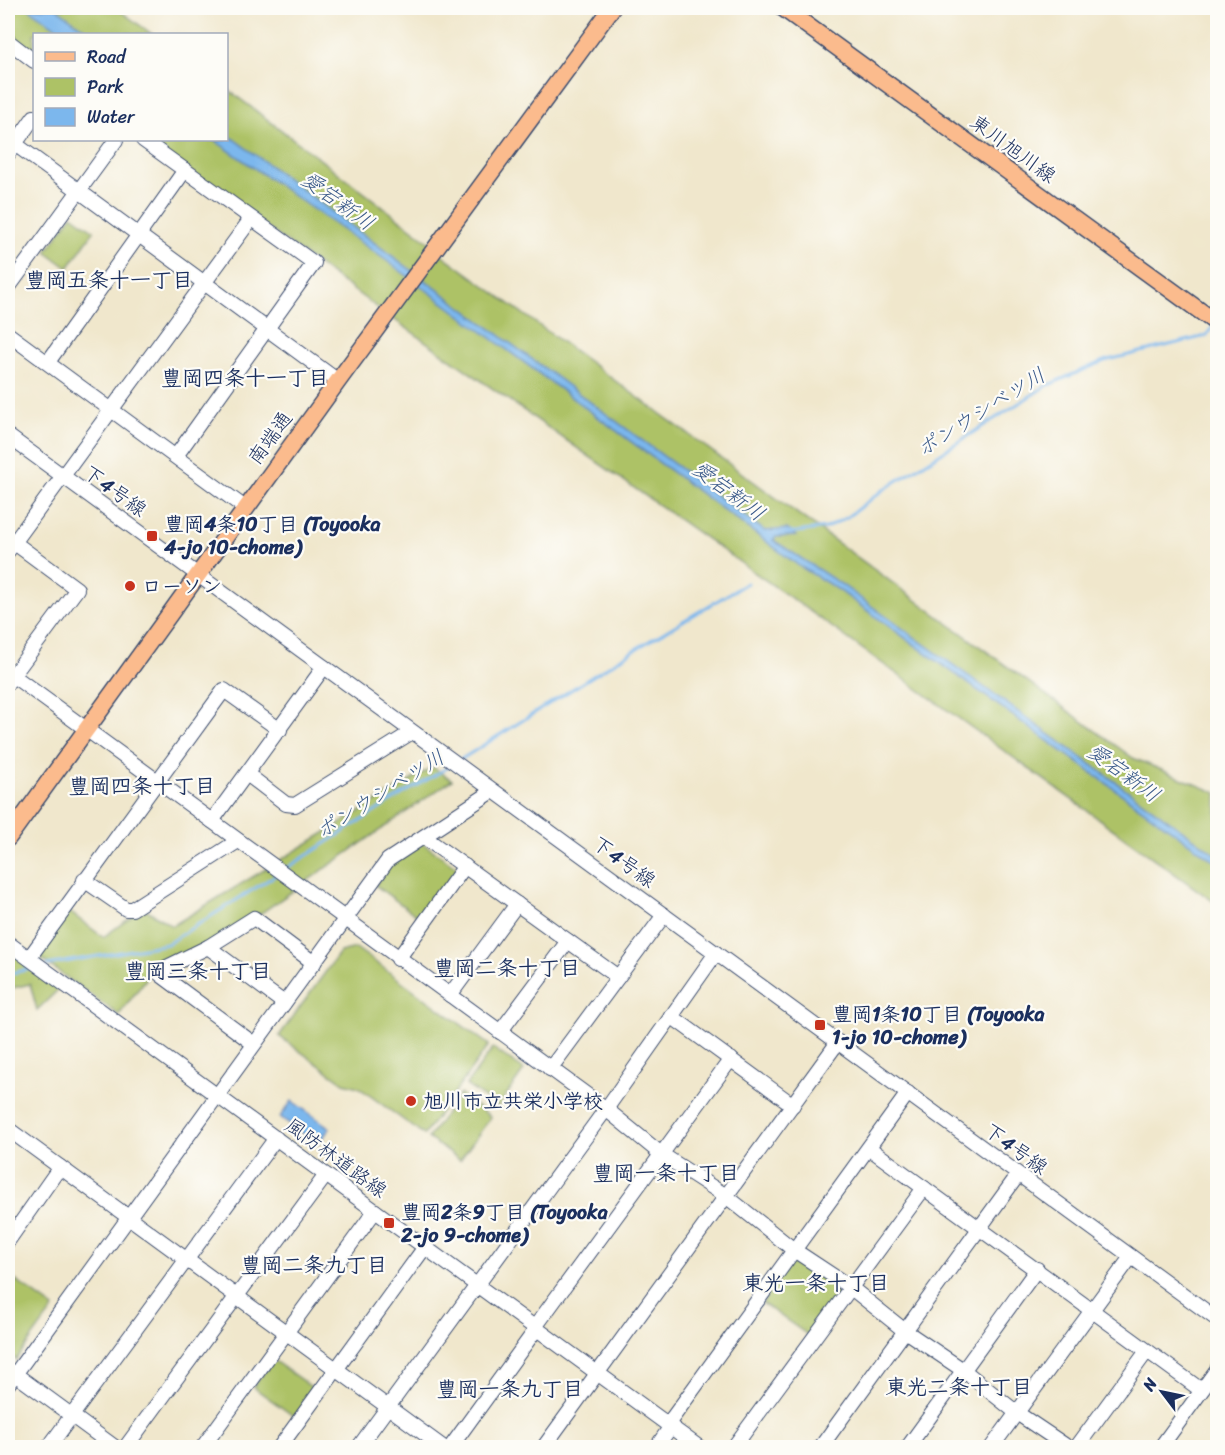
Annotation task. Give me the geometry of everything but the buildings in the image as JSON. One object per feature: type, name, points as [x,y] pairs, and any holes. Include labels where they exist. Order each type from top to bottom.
[{"type":"main road","name":"南端通","points":[[8,838],[245,508],[612,8]]},
{"type":"main road","name":"東川旭川線","points":[[783,8],[1212,320]]},
{"type":"street","points":[[8,42],[33,60]]},
{"type":"street","points":[[33,118],[11,149],[79,191],[338,381]]},
{"type":"street","points":[[8,288],[115,141]]},
{"type":"street","points":[[143,141],[314,263],[176,456]]},
{"type":"street","points":[[48,362],[185,170]]},
{"type":"street","points":[[251,219],[112,410],[10,544],[77,589],[9,677],[86,729],[606,1109],[661,1154],[726,1196],[794,1250],[850,1287],[904,1331],[963,1370],[1017,1413],[1069,1448]]},
{"type":"street","points":[[8,334],[245,508]]},
{"type":"street","name":"下4号線","points":[[8,436],[1218,1320]]},
{"type":"street","points":[[212,821],[324,667]]},
{"type":"street","points":[[30,959],[84,880],[224,690],[280,730]]},
{"type":"street","points":[[247,774],[286,804],[295,805],[412,732]]},
{"type":"street","points":[[116,1448],[12,1372],[129,1216],[388,860],[493,791]]},
{"type":"street","points":[[424,837],[618,977]]},
{"type":"street","points":[[84,880],[126,909],[132,909],[238,841]]},
{"type":"street","points":[[398,959],[465,866]]},
{"type":"street","points":[[450,995],[517,904]]},
{"type":"street","points":[[550,1069],[664,915]]},
{"type":"street","points":[[254,1044],[161,975],[167,967],[208,947],[254,918],[314,963]]},
{"type":"street","points":[[500,1032],[568,941]]},
{"type":"street","name":"風防林道路線","points":[[8,943],[700,1448]]},
{"type":"street","points":[[208,947],[284,1003]]},
{"type":"street","points":[[358,1448],[606,1109],[716,953]]},
{"type":"street","points":[[671,1016],[793,1105]]},
{"type":"street","points":[[543,1448],[837,1042]]},
{"type":"street","points":[[450,1448],[731,1059]]},
{"type":"street","points":[[656,1448],[669,1425],[908,1094]]},
{"type":"street","points":[[8,1129],[444,1448]]},
{"type":"street","points":[[48,1448],[276,1138]]},
{"type":"street","points":[[869,1148],[1202,1390]]},
{"type":"street","points":[[8,1241],[60,1167]]},
{"type":"street","points":[[125,1448],[326,1175]]},
{"type":"street","points":[[823,1446],[1018,1175]]},
{"type":"street","points":[[733,1448],[924,1188]]},
{"type":"street","points":[[202,1448],[375,1210]]},
{"type":"street","points":[[279,1448],[425,1247]]},
{"type":"street","points":[[991,1448],[1131,1257]]},
{"type":"street","points":[[907,1448],[1037,1269]]},
{"type":"street","points":[[1076,1448],[1147,1351]]},
{"type":"street","points":[[1160,1448],[1218,1368]]},
{"type":"green space","points":[[8,8],[116,8],[151,33],[33,33],[33,57],[8,39]]},
{"type":"green space","points":[[228,90],[432,244],[437,251],[1133,758],[1217,793],[1217,904],[808,610],[382,311],[147,141],[228,141]]},
{"type":"green space","points":[[72,215],[94,231],[68,268],[46,252]]},
{"type":"green space","points":[[433,767],[452,780],[254,918],[161,975],[152,971],[119,1015],[34,954],[67,910],[103,937],[144,908],[172,926]]},
{"type":"green space","points":[[421,842],[458,868],[421,919],[375,885],[390,864]]},
{"type":"green space","points":[[8,948],[61,987],[37,1010],[30,984],[8,989]]},
{"type":"green space","points":[[356,948],[489,1045],[424,1135],[358,1087],[344,1083],[279,1036],[340,952]]},
{"type":"green space","points":[[493,1048],[524,1070],[498,1107],[466,1085]]},
{"type":"green space","points":[[460,1094],[491,1117],[460,1160],[428,1138]]},
{"type":"green space","points":[[798,1261],[835,1286],[837,1295],[808,1335],[762,1303],[790,1262]]},
{"type":"green space","points":[[8,1275],[54,1308],[16,1360],[8,1354]]},
{"type":"green space","points":[[273,1360],[314,1389],[295,1417],[253,1387]]},
{"type":"water","points":[[28,8],[56,8],[91,33],[65,33]]},
{"type":"water","points":[[228,135],[765,531],[787,529],[796,536],[776,537],[773,540],[841,584],[1217,855],[1217,863],[837,589],[799,566],[387,261],[215,141],[228,141]]},
{"type":"water","points":[[292,1101],[330,1128],[318,1144],[280,1117]]},
{"type":"waterway","name":"ポンウシベツ川","points":[[790,533],[826,528],[847,517],[886,488],[1046,386],[1104,361],[1206,336],[1212,328]]},
{"type":"waterway","name":"ポンウシベツ川","points":[[460,760],[634,650],[747,583]]},
{"type":"waterway","name":"ポンウシベツ川","points":[[284,870],[452,765]]},
{"type":"waterway","name":"ポンウシベツ川","points":[[47,965],[167,944],[279,873]]},
{"type":"waterway","name":"ポンウシベツ川","points":[[8,974],[34,968]]},
{"type":"place","name":"豊岡4条10丁目 (Toyooka 4-jo 10-chome)","points":[[152,536]]},
{"type":"place","name":"ローソン","points":[[130,586]]},
{"type":"place","name":"豊岡1条10丁目 (Toyooka 1-jo 10-chome)","points":[[820,1025]]},
{"type":"place","name":"旭川市立共栄小学校","points":[[411,1101]]},
{"type":"place","name":"豊岡2条9丁目 (Toyooka 2-jo 9-chome)","points":[[389,1223]]},
{"type":"district","name":"豊岡五条十一丁目","points":[[109,280]]},
{"type":"district","name":"豊岡四条十一丁目","points":[[245,378]]},
{"type":"district","name":"豊岡四条十丁目","points":[[142,786]]},
{"type":"district","name":"豊岡二条十丁目","points":[[507,968]]},
{"type":"district","name":"豊岡三条十丁目","points":[[198,971]]},
{"type":"district","name":"豊岡一条十丁目","points":[[666,1173]]},
{"type":"district","name":"豊岡二条九丁目","points":[[314,1265]]},
{"type":"district","name":"東光一条十丁目","points":[[816,1283]]},
{"type":"district","name":"東光二条十丁目","points":[[959,1387]]},
{"type":"district","name":"豊岡一条九丁目","points":[[510,1389]]},
{"type":"water label","name":"愛宕新川","points":[[338,201]]},
{"type":"water label","name":"愛宕新川","points":[[729,491]]},
{"type":"water label","name":"愛宕新川","points":[[1124,773]]}]
